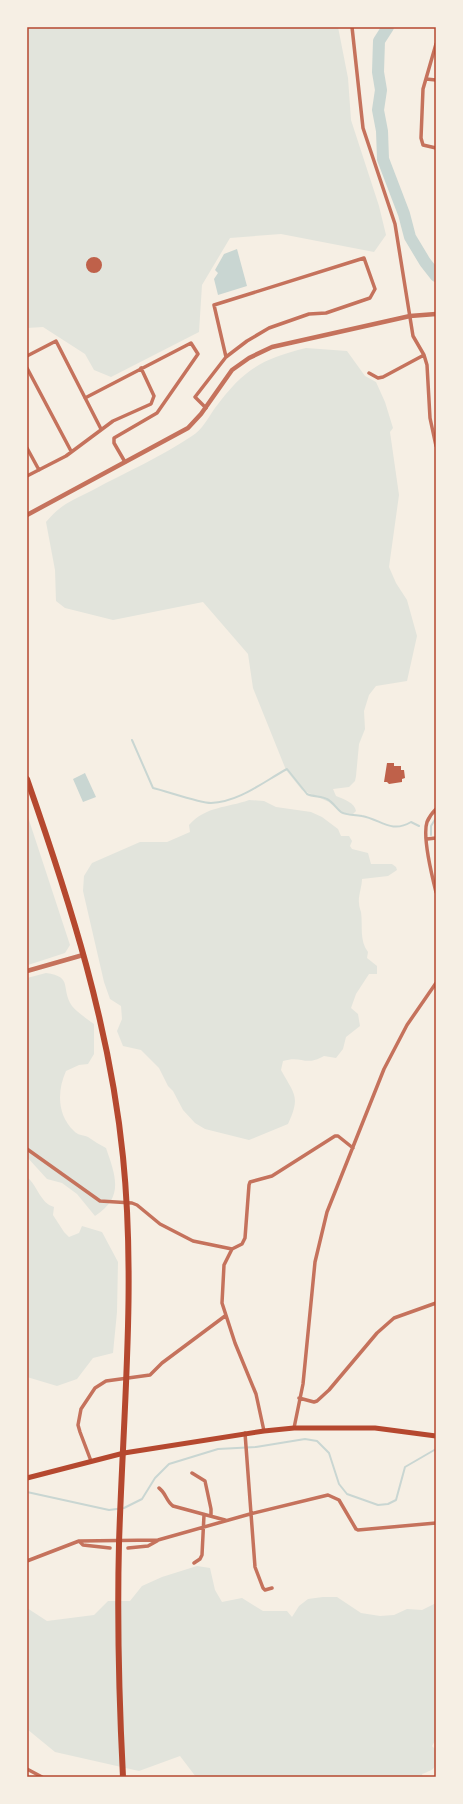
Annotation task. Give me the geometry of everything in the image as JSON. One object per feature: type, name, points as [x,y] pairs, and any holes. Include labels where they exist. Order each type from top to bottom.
[{"type":"highway","points":[[27,779],[59,872],[98,1010],[110,1063],[123,1152],[128,1276],[124,1453],[119,1542],[118,1643],[123,1777]]},
{"type":"main road","points":[[27,1478],[124,1453],[264,1431],[294,1428],[375,1428],[436,1436]]},
{"type":"street","points":[[352,27],[363,128],[395,224],[413,336],[424,355],[427,365],[436,446]]},
{"type":"street","points":[[436,44],[423,89],[421,138],[423,145],[436,148]]},
{"type":"street","points":[[426,79],[436,80]]},
{"type":"street","points":[[206,408],[195,397],[226,356],[269,328],[309,314],[326,313],[370,298],[375,289],[364,258],[214,305],[226,356]]},
{"type":"street","points":[[27,515],[188,428],[206,408],[232,370],[249,358],[272,347],[410,316],[436,314]]},
{"type":"street","points":[[27,356],[56,341],[101,430]]},
{"type":"street","points":[[85,398],[191,343],[198,354],[157,413],[114,438],[114,443],[125,462]]},
{"type":"street","points":[[370,373],[374,377],[383,377],[424,355]]},
{"type":"street","points":[[27,368],[71,452]]},
{"type":"street","points":[[27,476],[66,456],[121,417],[151,404],[154,396],[141,368]]},
{"type":"street","points":[[27,448],[39,470]]},
{"type":"street","points":[[436,809],[427,823],[426,839],[430,870],[436,892]]},
{"type":"street","points":[[426,839],[436,838]]},
{"type":"street","points":[[27,971],[83,955]]},
{"type":"street","points":[[294,1428],[303,1384],[315,1262],[321,1231],[341,1175],[377,1085],[407,1026],[436,983]]},
{"type":"street","points":[[264,1431],[256,1394],[225,1316],[222,1303],[222,1276],[224,1265],[232,1249],[242,1244],[245,1238],[250,1182],[272,1176],[335,1136],[338,1136],[353,1148]]},
{"type":"street","points":[[27,1149],[100,1201],[126,1202],[137,1206],[160,1224],[193,1241],[232,1249]]},
{"type":"street","points":[[299,1398],[314,1402],[317,1401],[329,1390],[377,1333],[394,1318],[436,1302]]},
{"type":"street","points":[[91,1461],[78,1425],[82,1409],[95,1388],[106,1381],[133,1379],[150,1375],[155,1372],[162,1363],[225,1316]]},
{"type":"street","points":[[245,1433],[250,1514],[255,1546],[255,1567],[263,1588],[265,1590],[272,1588]]},
{"type":"street","points":[[192,1473],[205,1481],[212,1509],[211,1515]]},
{"type":"street","points":[[159,1488],[165,1492],[168,1503],[173,1506],[204,1515],[211,1515],[226,1521]]},
{"type":"street","points":[[27,1561],[79,1541],[119,1542],[158,1540],[250,1514],[328,1495],[339,1500],[358,1530],[436,1523]]},
{"type":"street","points":[[194,1563],[200,1559],[202,1555],[204,1515]]},
{"type":"street","points":[[128,1548],[148,1546],[158,1540]]},
{"type":"street","points":[[79,1541],[83,1545],[110,1548]]},
{"type":"street","points":[[27,1769],[42,1777]]},
{"type":"shaded area","points":[[27,27],[338,27],[348,78],[351,120],[379,206],[386,235],[374,252],[281,234],[230,238],[202,285],[199,332],[111,377],[94,370],[85,354],[43,327],[27,328]]},
{"type":"shaded area","points":[[237,249],[247,286],[218,295],[214,279],[218,273],[215,270],[224,254]]},
{"type":"shaded area","points":[[306,348],[347,351],[365,376],[376,382],[385,402],[393,428],[390,432],[399,495],[389,567],[396,583],[407,600],[417,636],[407,681],[376,686],[369,695],[364,711],[365,729],[359,744],[355,781],[349,787],[333,789],[336,796],[354,806],[356,811],[352,815],[342,814],[329,802],[302,790],[286,770],[253,688],[248,654],[203,602],[113,620],[65,608],[56,601],[55,570],[46,522],[68,503],[156,458],[196,433],[225,395],[244,375],[254,368],[290,352]]},
{"type":"shaded area","points":[[85,773],[96,797],[83,802],[73,779]]},
{"type":"shaded area","points":[[249,800],[264,801],[276,807],[311,812],[322,817],[338,829],[341,836],[349,836],[352,841],[350,846],[352,849],[368,853],[371,864],[392,864],[397,870],[388,876],[362,879],[359,905],[362,917],[362,938],[368,952],[367,958],[377,966],[377,974],[369,974],[356,994],[351,1008],[358,1014],[360,1026],[346,1037],[343,1049],[336,1058],[324,1056],[312,1061],[295,1059],[283,1061],[281,1070],[292,1090],[295,1101],[292,1115],[288,1124],[249,1140],[205,1129],[195,1123],[183,1110],[159,1068],[141,1050],[123,1046],[117,1031],[122,1019],[121,1006],[110,999],[104,982],[83,891],[84,876],[92,863],[140,842],[167,842],[190,832],[189,825],[202,814],[217,808]]},
{"type":"shaded area","points":[[27,814],[70,945],[65,953],[28,965]]},
{"type":"shaded area","points":[[46,973],[60,977],[63,980],[72,1006],[94,1024],[94,1054],[88,1064],[79,1065],[66,1071],[61,1087],[60,1102],[64,1118],[68,1125],[75,1132],[88,1137],[106,1148],[113,1168],[115,1177],[114,1194],[104,1209],[95,1216],[77,1194],[62,1183],[47,1179],[27,1157],[27,978]]},
{"type":"shaded area","points":[[27,1177],[45,1202],[54,1207],[53,1215],[69,1237],[79,1233],[82,1226],[102,1232],[118,1262],[117,1312],[113,1353],[93,1358],[77,1379],[57,1386],[27,1377]]},
{"type":"shaded area","points":[[197,1566],[210,1568],[215,1590],[222,1602],[242,1598],[263,1611],[287,1611],[292,1617],[299,1606],[308,1599],[323,1597],[337,1597],[361,1613],[380,1616],[394,1615],[407,1609],[422,1610],[436,1603],[436,1739],[432,1746],[436,1750],[435,1766],[431,1770],[422,1774],[423,1777],[196,1777],[180,1756],[139,1771],[55,1752],[27,1729],[27,1608],[47,1621],[94,1615],[108,1601],[130,1601],[142,1586],[162,1577]]},
{"type":"building","points":[[94,257],[101,262],[102,265],[97,272],[94,273],[87,268],[86,265],[91,258]]},
{"type":"building","points":[[387,763],[394,763],[394,766],[401,766],[401,770],[404,770],[405,778],[402,779],[402,782],[389,784],[384,782]]},
{"type":"waterway","points":[[388,27],[379,41],[378,72],[381,90],[378,110],[382,131],[383,159],[404,214],[410,237],[425,262],[436,276]]},
{"type":"waterway","points":[[132,740],[153,788],[191,799],[211,803],[221,802],[241,795],[287,769],[307,794],[327,799],[341,812],[359,815],[391,826],[397,827],[411,822],[419,826]]},
{"type":"waterway","points":[[431,835],[431,826],[436,818]]},
{"type":"waterway","points":[[27,1492],[109,1510],[124,1508],[142,1499],[155,1478],[169,1464],[218,1449],[256,1447],[305,1439],[317,1441],[329,1453],[339,1484],[347,1494],[378,1505],[388,1504],[396,1500],[405,1467],[436,1449]]}]
